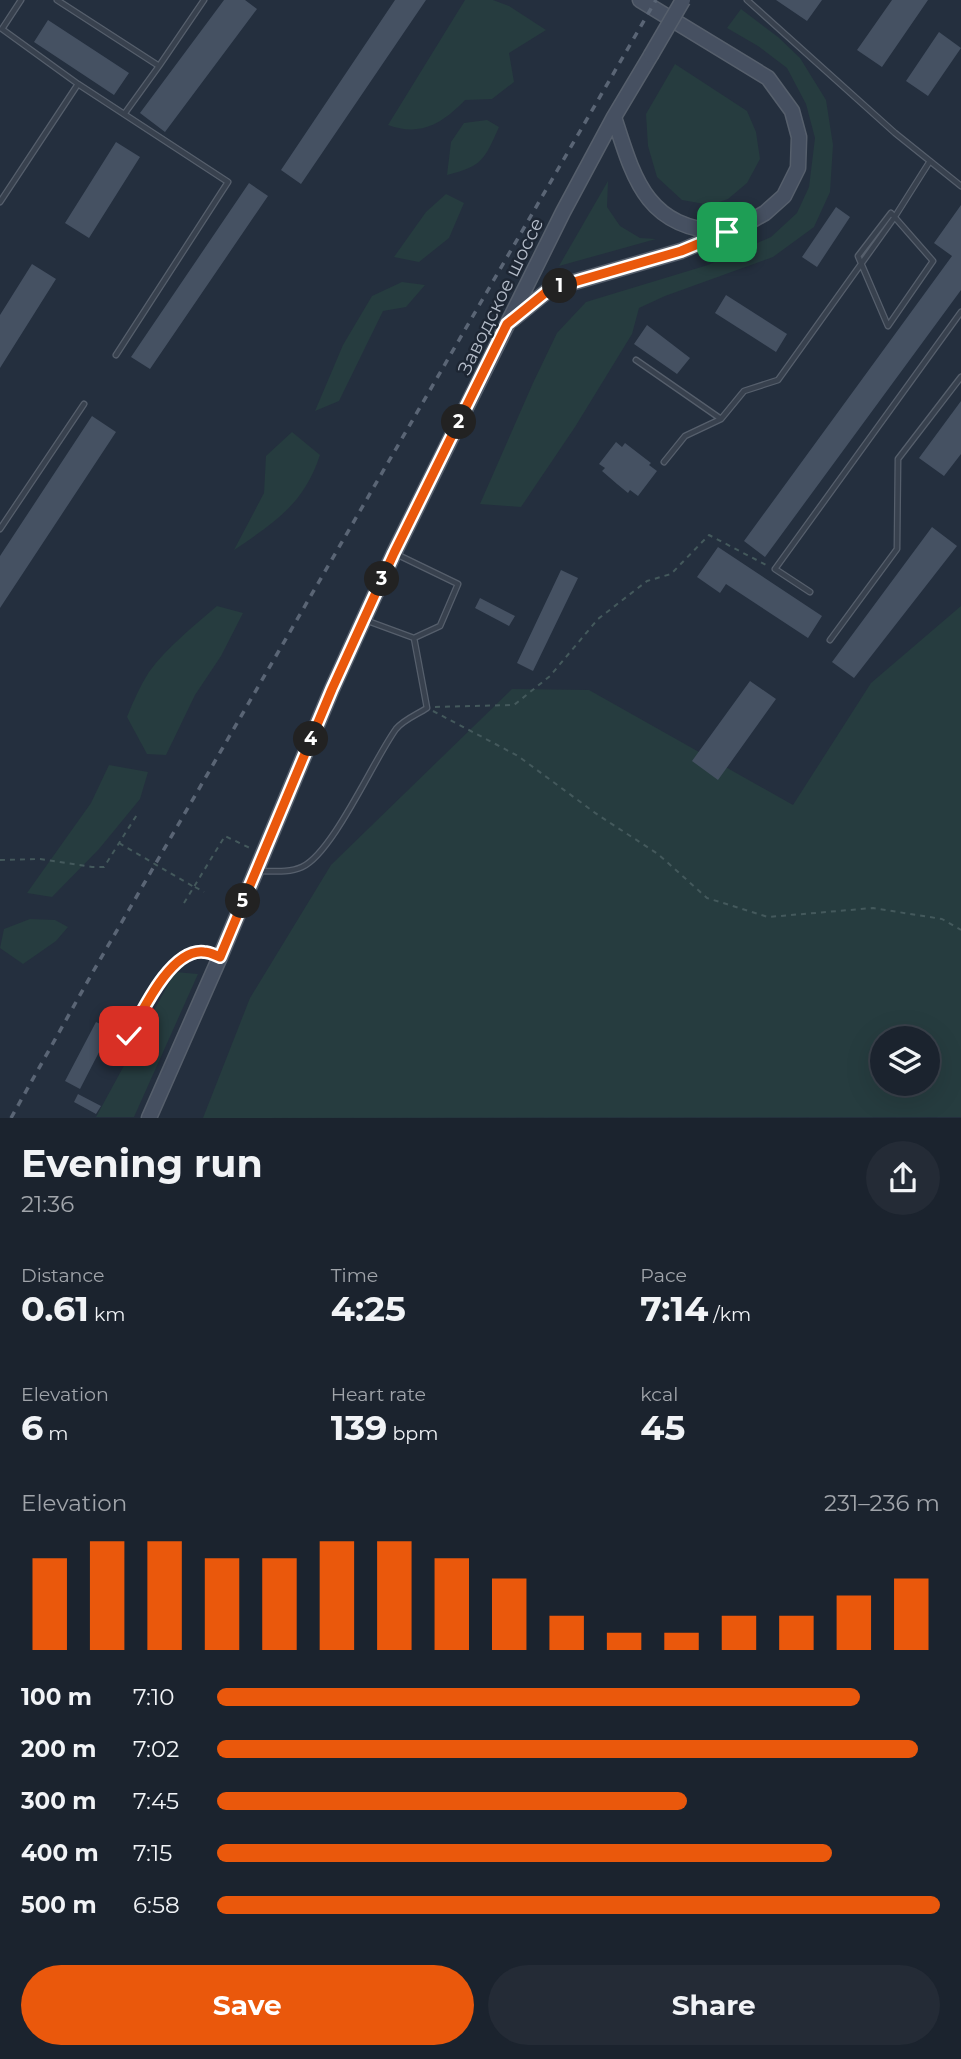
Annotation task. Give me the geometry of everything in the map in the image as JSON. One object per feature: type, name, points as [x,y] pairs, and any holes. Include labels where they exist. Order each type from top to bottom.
[{"type":"main road","points":[[507,324],[550,289],[681,251],[765,213],[784,196],[798,168],[799,137],[792,111],[768,78],[640,0]]},
{"type":"main road","name":"Заводское шоссе","points":[[149,1118],[220,957],[332,689],[394,553],[507,324],[614,117],[683,0]]},
{"type":"main road","points":[[614,117],[632,170],[652,204],[675,222],[700,231],[727,232]]},
{"type":"lane","points":[[21,0],[2,29],[78,84],[228,182],[116,355]]},
{"type":"lane","points":[[57,0],[159,66]]},
{"type":"lane","points":[[125,113],[204,0]]},
{"type":"lane","points":[[747,0],[895,132],[961,186]]},
{"type":"lane","points":[[0,202],[78,84]]},
{"type":"lane","points":[[664,462],[685,436],[720,419],[744,391],[778,380],[894,218],[930,161]]},
{"type":"lane","points":[[891,213],[894,218],[933,261],[888,326],[858,256],[891,213]]},
{"type":"lane","points":[[810,592],[775,569],[961,313]]},
{"type":"lane","points":[[636,360],[720,419]]},
{"type":"lane","points":[[830,640],[897,549],[898,459],[961,377]]},
{"type":"lane","points":[[0,529],[84,404]]},
{"type":"lane","points":[[364,620],[414,638],[440,626],[458,584],[394,553]]},
{"type":"lane","points":[[255,870],[288,871],[304,866],[325,846],[398,727],[427,708],[414,638]]},
{"type":"lane","points":[[129,1036],[163,977],[185,957],[202,951],[220,957]]},
{"type":"path","points":[[427,708],[514,705],[550,676],[598,619],[647,581],[671,574],[709,535],[775,569]]},
{"type":"path","points":[[427,708],[519,756],[598,815],[658,854],[707,898],[768,917],[873,908],[942,919],[961,930]]},
{"type":"path","points":[[0,860],[40,859],[104,867],[138,813]]},
{"type":"path","points":[[184,904],[225,836],[263,853]]},
{"type":"path","points":[[119,843],[204,892]]},
{"type":"green space","points":[[465,0],[493,0],[509,6],[546,30],[509,53],[514,82],[492,99],[465,100],[431,126],[411,129],[388,125]]},
{"type":"green space","points":[[741,9],[800,58],[826,100],[833,145],[830,192],[814,227],[773,257],[639,308],[632,334],[575,427],[521,507],[480,504],[557,333],[586,302],[708,265],[771,237],[797,213],[809,187],[815,138],[806,104],[787,68],[758,46],[727,28]]},
{"type":"green space","points":[[675,64],[747,111],[756,132],[760,159],[747,183],[728,199],[710,205],[682,200],[657,177],[648,146],[646,114]]},
{"type":"green space","points":[[487,120],[499,127],[481,160],[475,165],[447,175],[451,142],[464,123]]},
{"type":"green space","points":[[608,181],[607,207],[620,226],[640,238],[656,239],[559,266]]},
{"type":"green space","points":[[446,194],[464,203],[449,238],[419,262],[394,257],[426,212]]},
{"type":"green space","points":[[402,282],[425,285],[406,307],[383,311],[339,401],[315,411],[343,345],[372,296]]},
{"type":"green space","points":[[292,432],[320,455],[306,487],[275,521],[234,550],[264,493],[266,456]]},
{"type":"green space","points":[[217,606],[243,613],[221,656],[195,695],[166,755],[147,754],[127,717],[137,694],[149,672],[164,654]]},
{"type":"green space","points":[[961,606],[961,1117],[203,1118],[250,998],[331,865],[512,689],[589,690],[793,805],[871,683]]},
{"type":"green space","points":[[109,765],[148,772],[140,799],[99,849],[52,897],[27,893],[91,803]]},
{"type":"green space","points":[[30,919],[55,920],[68,927],[56,941],[23,964],[0,948],[4,929]]},
{"type":"green space","points":[[175,972],[198,974],[134,1117],[96,1117]]},
{"type":"building","points":[[224,0],[245,0],[257,9],[165,132],[140,113]]},
{"type":"building","points":[[395,0],[426,0],[301,184],[281,170]]},
{"type":"building","points":[[776,0],[822,0],[807,21]]},
{"type":"building","points":[[892,0],[928,0],[882,67],[857,50]]},
{"type":"building","points":[[48,20],[129,73],[114,95],[34,42]]},
{"type":"building","points":[[939,32],[961,48],[928,96],[906,81]]},
{"type":"building","points":[[116,142],[140,157],[89,238],[65,223]]},
{"type":"building","points":[[249,183],[268,196],[150,369],[131,357]]},
{"type":"building","points":[[961,205],[961,290],[765,557],[744,541],[952,256],[934,243]]},
{"type":"building","points":[[836,207],[850,217],[817,267],[802,257]]},
{"type":"building","points":[[32,264],[56,279],[0,368],[0,315]]},
{"type":"building","points":[[726,295],[787,334],[776,352],[715,313]]},
{"type":"building","points":[[647,325],[690,358],[677,374],[634,344]]},
{"type":"building","points":[[961,401],[961,454],[944,476],[919,458]]},
{"type":"building","points":[[92,416],[116,432],[0,608],[0,556]]},
{"type":"building","points":[[616,442],[622,447],[625,443],[657,471],[638,496],[630,490],[628,493],[617,484],[602,471],[605,468],[599,464]]},
{"type":"building","points":[[932,527],[957,546],[854,678],[832,662]]},
{"type":"building","points":[[718,547],[822,616],[808,638],[726,584],[720,593],[697,577]]},
{"type":"building","points":[[561,570],[578,578],[533,671],[517,663]]},
{"type":"building","points":[[480,598],[515,616],[509,626],[475,608]]},
{"type":"building","points":[[750,681],[776,699],[718,780],[692,761]]},
{"type":"building","points":[[96,1022],[111,1029],[80,1089],[65,1081]]},
{"type":"building","points":[[78,1094],[101,1106],[96,1114],[74,1102]]},
{"type":"railway","points":[[11,1118],[656,0]]},
{"type":"route","points":[[129,1036],[163,977],[185,957],[202,951],[220,957],[332,689],[394,553],[507,324],[550,289],[681,251],[727,232]]}]
